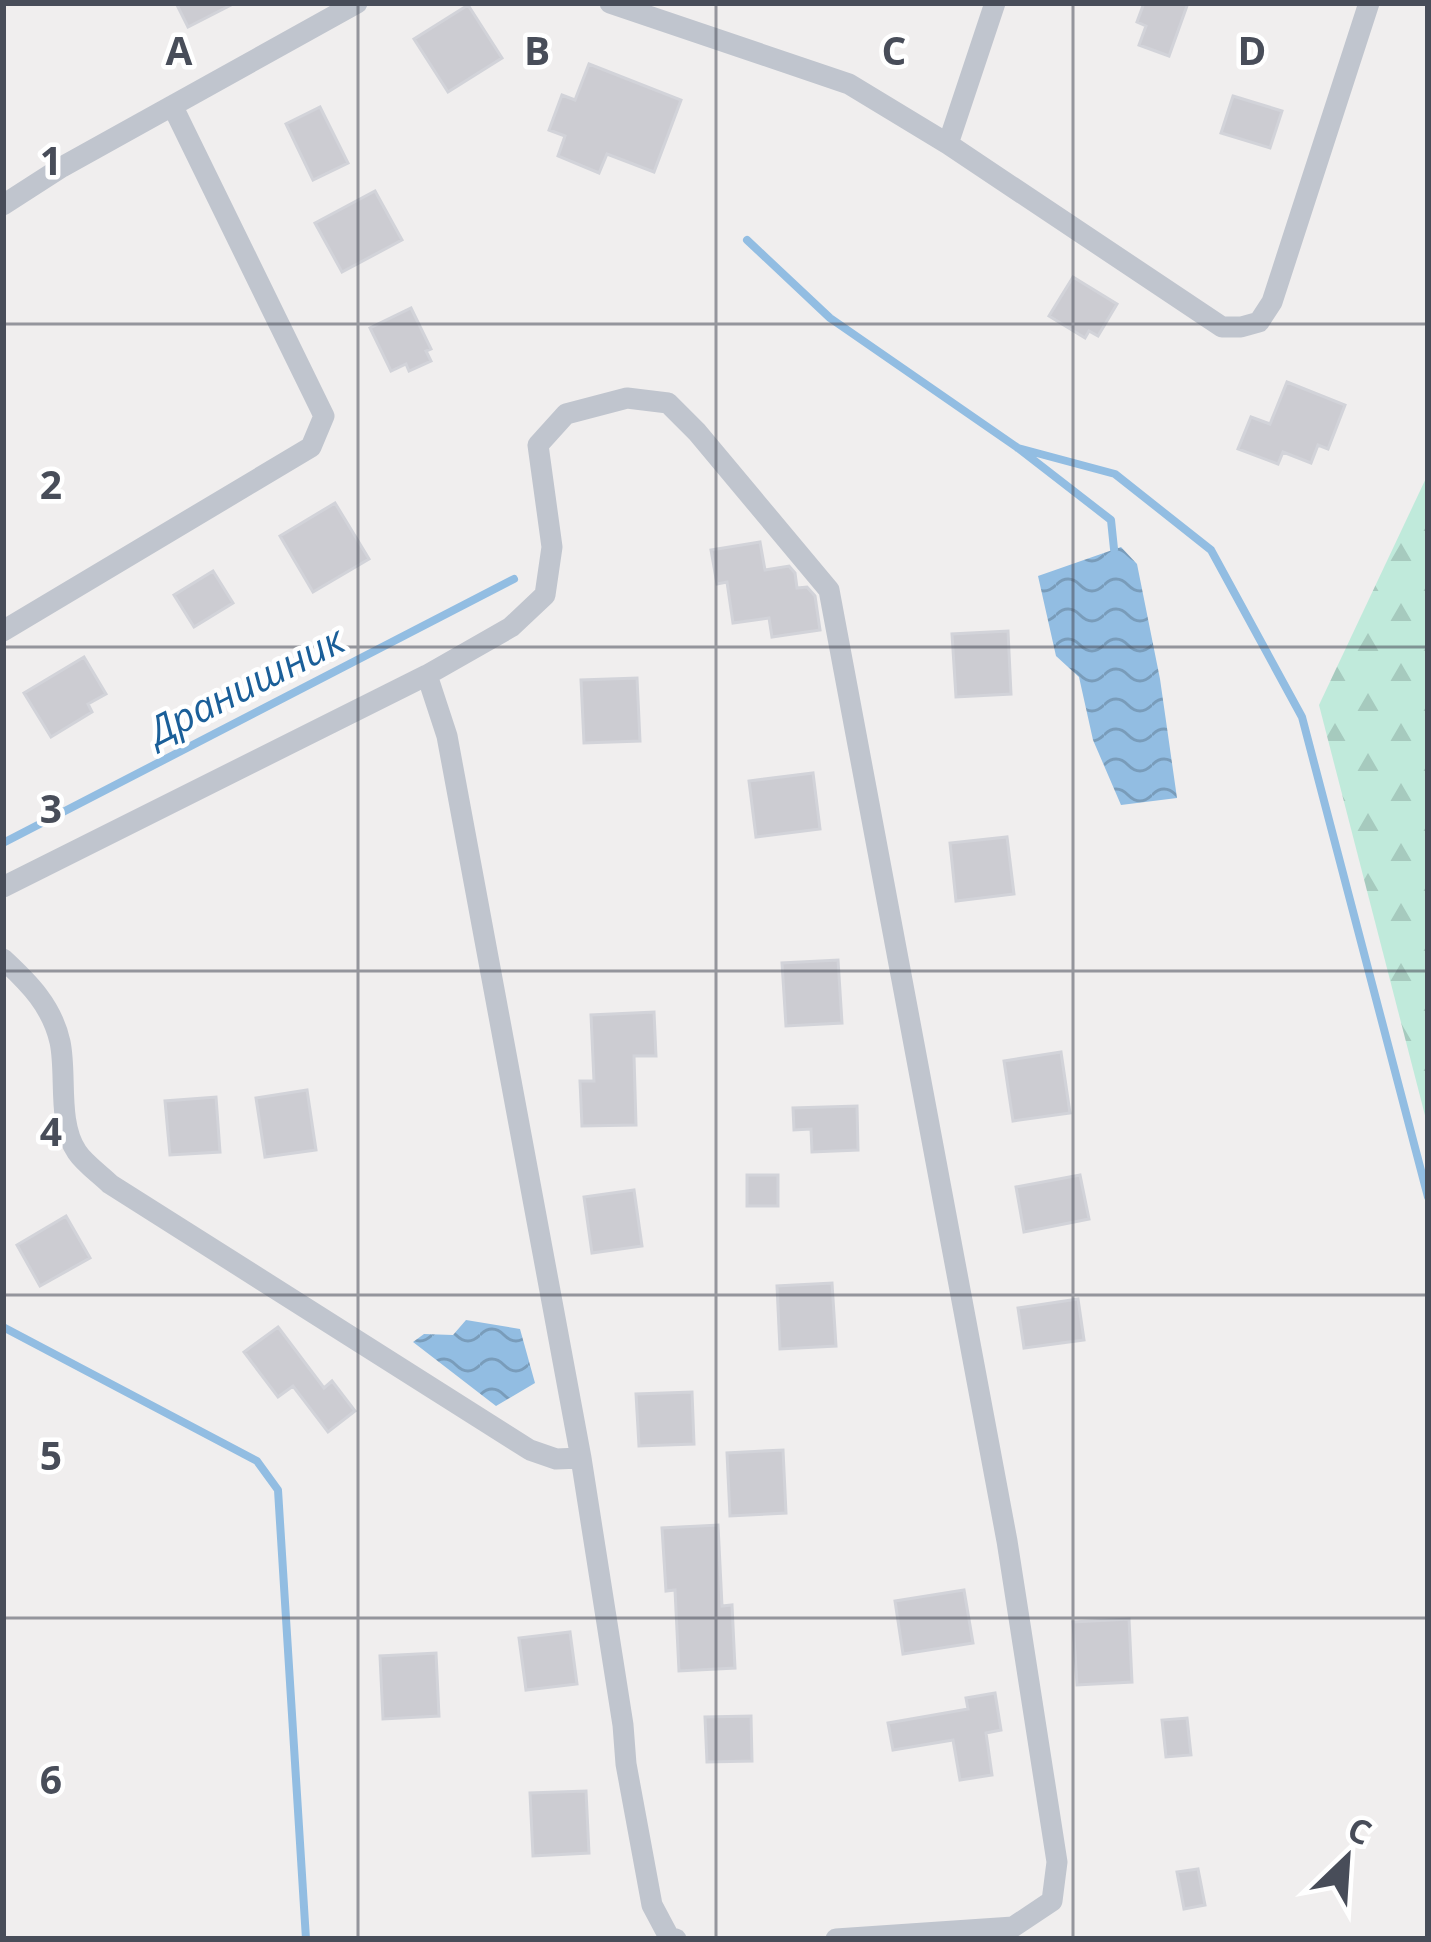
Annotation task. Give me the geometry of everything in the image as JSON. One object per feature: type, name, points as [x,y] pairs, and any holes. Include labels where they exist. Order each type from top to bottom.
[{"type":"street","points":[[3,205],[62,167],[357,3]]},
{"type":"street","points":[[610,3],[849,84],[948,144],[1222,327],[1259,322],[1272,302],[1370,3]]},
{"type":"street","points":[[948,144],[995,3]]},
{"type":"street","points":[[3,631],[311,447],[324,416],[173,107]]},
{"type":"street","points":[[3,886],[427,675],[511,627],[545,595],[552,547],[538,445],[566,414],[627,398],[668,403],[829,590],[1007,1541],[1057,1862],[1052,1901],[1013,1928],[836,1939]]},
{"type":"street","points":[[427,675],[447,736],[581,1458],[626,1765],[652,1905],[669,1937],[676,1939]]},
{"type":"street","points":[[3,959],[32,986],[52,1017],[61,1046],[64,1106],[75,1149],[110,1184],[530,1450],[556,1459],[581,1458]]},
{"type":"green space","points":[[1428,474],[1428,1127],[1319,705]]},
{"type":"water","points":[[1121,547],[1137,564],[1177,798],[1121,805],[1093,740],[1079,677],[1056,656],[1038,576]]},
{"type":"water","points":[[466,1320],[520,1329],[535,1383],[496,1406],[413,1342],[424,1334],[453,1335]]},
{"type":"building","points":[[176,3],[235,3],[188,27]]},
{"type":"building","points":[[1144,3],[1188,3],[1169,56],[1139,45],[1146,26],[1137,22]]},
{"type":"building","points":[[468,5],[502,58],[448,92],[414,39]]},
{"type":"building","points":[[589,64],[681,100],[654,172],[607,154],[599,173],[558,156],[565,136],[549,130],[562,95],[575,100]]},
{"type":"building","points":[[1233,96],[1282,111],[1270,148],[1221,133]]},
{"type":"building","points":[[320,107],[348,163],[313,180],[286,124]]},
{"type":"building","points":[[375,191],[402,240],[342,272],[315,223]]},
{"type":"building","points":[[1073,277],[1117,304],[1098,336],[1089,331],[1085,338],[1049,316]]},
{"type":"building","points":[[411,308],[431,349],[426,351],[431,361],[409,371],[406,364],[391,371],[370,328]]},
{"type":"building","points":[[1287,382],[1345,405],[1328,449],[1318,445],[1311,463],[1283,452],[1278,464],[1238,449],[1251,417],[1270,424]]},
{"type":"building","points":[[335,503],[369,559],[313,592],[280,536]]},
{"type":"building","points":[[760,542],[765,570],[789,566],[797,588],[807,587],[815,596],[820,630],[772,637],[769,618],[733,623],[727,582],[717,584],[711,550]]},
{"type":"building","points":[[213,571],[233,603],[194,627],[174,595]]},
{"type":"building","points":[[1008,631],[1011,694],[956,697],[952,634]]},
{"type":"building","points":[[84,657],[106,694],[88,704],[92,712],[51,737],[24,693]]},
{"type":"building","points":[[637,678],[640,741],[584,743],[581,680]]},
{"type":"building","points":[[813,773],[820,829],[756,837],[749,781]]},
{"type":"building","points":[[1007,837],[1014,894],[956,901],[950,843]]},
{"type":"building","points":[[838,960],[842,1023],[786,1026],[782,963]]},
{"type":"building","points":[[654,1012],[656,1056],[634,1056],[636,1125],[582,1126],[580,1081],[594,1081],[591,1015]]},
{"type":"building","points":[[1061,1052],[1070,1113],[1013,1121],[1004,1061]]},
{"type":"building","points":[[307,1090],[316,1150],[265,1157],[256,1098]]},
{"type":"building","points":[[216,1097],[220,1152],[170,1155],[165,1101]]},
{"type":"building","points":[[857,1106],[858,1150],[812,1152],[811,1129],[794,1130],[793,1108]]},
{"type":"building","points":[[747,1175],[778,1175],[778,1206],[747,1206]]},
{"type":"building","points":[[1080,1175],[1089,1219],[1024,1232],[1016,1187]]},
{"type":"building","points":[[634,1190],[642,1246],[592,1253],[584,1197]]},
{"type":"building","points":[[66,1216],[90,1258],[40,1286],[17,1245]]},
{"type":"building","points":[[832,1283],[836,1346],[780,1349],[777,1286]]},
{"type":"building","points":[[1078,1299],[1084,1340],[1024,1348],[1018,1308]]},
{"type":"building","points":[[278,1327],[324,1388],[332,1381],[355,1411],[328,1432],[293,1386],[278,1397],[244,1352]]},
{"type":"building","points":[[692,1392],[694,1444],[639,1446],[636,1394]]},
{"type":"building","points":[[783,1450],[786,1513],[730,1516],[727,1453]]},
{"type":"building","points":[[718,1525],[722,1606],[732,1605],[735,1668],[679,1671],[675,1590],[666,1591],[662,1528]]},
{"type":"building","points":[[964,1590],[973,1643],[903,1654],[895,1601]]},
{"type":"building","points":[[1129,1619],[1132,1682],[1077,1685],[1073,1622]]},
{"type":"building","points":[[570,1632],[577,1684],[526,1690],[519,1638]]},
{"type":"building","points":[[436,1653],[439,1716],[383,1719],[380,1656]]},
{"type":"building","points":[[995,1693],[1001,1730],[986,1733],[992,1775],[960,1780],[953,1740],[893,1750],[888,1723],[968,1709],[966,1698]]},
{"type":"building","points":[[751,1716],[752,1761],[707,1762],[705,1717]]},
{"type":"building","points":[[1187,1718],[1191,1755],[1166,1757],[1162,1720]]},
{"type":"building","points":[[586,1791],[589,1853],[533,1856],[530,1793]]},
{"type":"building","points":[[1198,1869],[1205,1905],[1184,1909],[1177,1872]]},
{"type":"waterway","points":[[747,240],[830,318],[1018,448],[1111,520],[1114,549]]},
{"type":"waterway","points":[[1018,448],[1115,474],[1211,550],[1302,717],[1428,1197]]},
{"type":"waterway","name":"Дранишник","points":[[3,843],[514,579]]},
{"type":"waterway","points":[[3,1327],[257,1461],[278,1490],[306,1939]]}]
